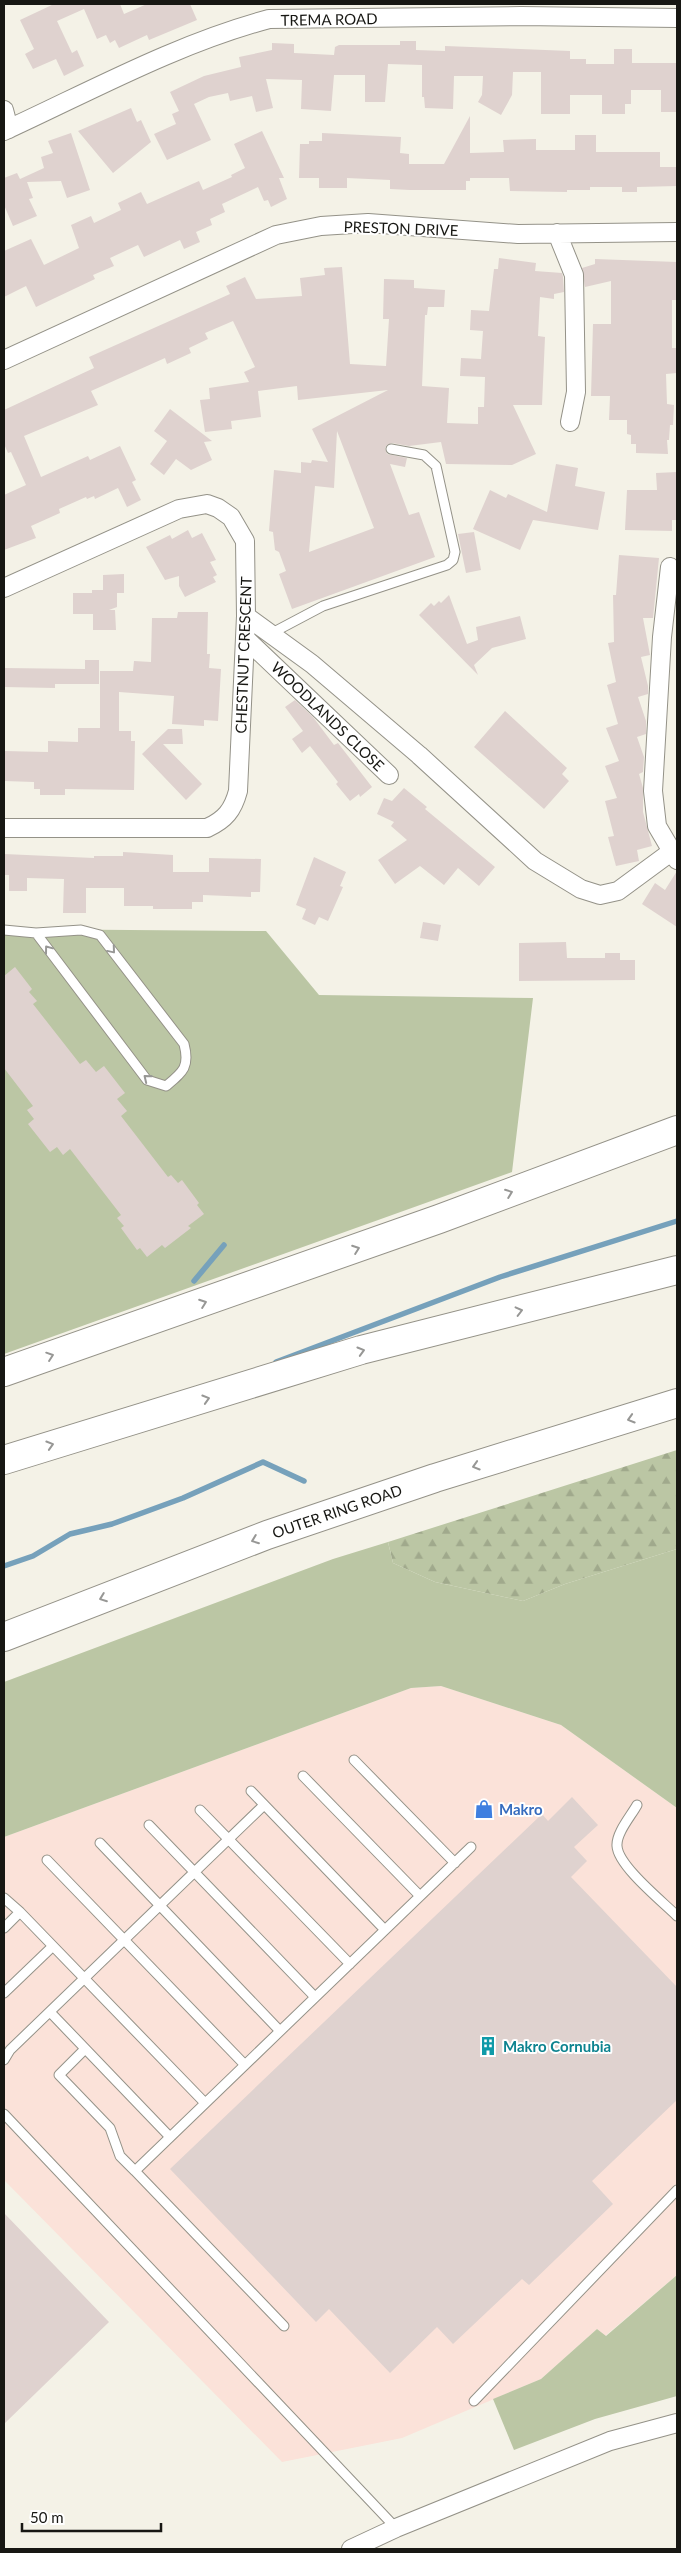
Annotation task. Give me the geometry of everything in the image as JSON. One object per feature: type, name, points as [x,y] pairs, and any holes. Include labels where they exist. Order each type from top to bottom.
[{"type":"highway","points":[[4,1372],[429,1223],[677,1130]]},
{"type":"highway","points":[[4,1460],[361,1350],[677,1270]]},
{"type":"highway","name":"OUTER RING ROAD","points":[[4,1637],[267,1535],[435,1478],[677,1403]]},
{"type":"street","name":"TREMA ROAD","points":[[6,130],[178,50],[229,30],[269,19],[521,10],[677,18]]},
{"type":"street","points":[[4,110],[6,130]]},
{"type":"street","name":"PRESTON DRIVE","points":[[4,360],[276,235],[321,226],[368,223],[518,234],[677,232]]},
{"type":"street","points":[[557,234],[574,275],[576,392],[570,422]]},
{"type":"street","name":"CHESTNUT CRESCENT","points":[[4,588],[179,509],[207,504],[218,508],[231,517],[245,540],[246,616],[238,791],[234,805],[223,819],[207,828],[184,829],[4,828]]},
{"type":"street","points":[[246,616],[272,633],[418,755],[534,860],[581,888],[600,895],[618,892],[674,856],[658,826],[653,791],[662,637],[670,568]]},
{"type":"street","name":"WOODLANDS CLOSE","points":[[245,638],[389,774]]},
{"type":"street","points":[[351,2549],[396,2528],[610,2441],[677,2422]]},
{"type":"lane","points":[[272,633],[323,606],[447,565],[453,560],[455,552],[436,466],[424,455],[391,449]]},
{"type":"lane","points":[[4,930],[36,933],[81,930],[100,936],[184,1044],[187,1057],[181,1074],[166,1086],[147,1080],[36,933]]},
{"type":"lane","points":[[354,1760],[454,1863]]},
{"type":"lane","points":[[303,1776],[420,1896]]},
{"type":"lane","points":[[251,1791],[385,1930]]},
{"type":"lane","points":[[4,2060],[10,2050],[264,1804]]},
{"type":"lane","points":[[637,1805],[619,1838],[617,1847],[620,1857],[633,1873],[677,1916]]},
{"type":"lane","points":[[200,1810],[350,1964]]},
{"type":"lane","points":[[149,1825],[315,1998]]},
{"type":"lane","points":[[100,1843],[280,2031]]},
{"type":"lane","points":[[135,2171],[471,1847]]},
{"type":"lane","points":[[47,1860],[245,2065]]},
{"type":"lane","points":[[4,1898],[85,1978],[205,2103]]},
{"type":"lane","points":[[4,1928],[20,1912]]},
{"type":"lane","points":[[4,1993],[53,1946]]},
{"type":"lane","points":[[50,2012],[170,2137]]},
{"type":"lane","points":[[85,2049],[59,2075],[110,2128],[120,2156],[284,2326]]},
{"type":"lane","points":[[4,2114],[7,2122],[396,2528]]},
{"type":"lane","points":[[474,2400],[677,2190]]},
{"type":"shaded area","points":[[441,1686],[561,1725],[677,1808],[677,2275],[605,2336],[597,2329],[541,2379],[402,2438],[282,2462],[4,2180],[4,1837],[411,1688]]},
{"type":"green space","points":[[4,929],[266,931],[319,995],[533,998],[512,1172],[4,1354]]},
{"type":"green space","points":[[677,1450],[677,1549],[565,1584],[523,1601],[435,1582],[393,1563],[388,1542]]},
{"type":"green space","points":[[388,1542],[393,1563],[435,1582],[523,1601],[565,1584],[677,1549],[677,1808],[561,1725],[441,1686],[411,1688],[4,1837],[4,1682],[333,1559]]},
{"type":"green space","points":[[677,2275],[677,2396],[595,2419],[514,2450],[493,2399],[541,2379],[597,2329],[606,2336]]},
{"type":"building","points":[[54,4],[120,4],[124,14],[147,4],[190,4],[197,20],[149,40],[147,35],[119,48],[115,40],[110,43],[106,35],[97,39],[84,9],[57,21],[72,53],[77,50],[84,66],[64,76],[56,59],[33,69],[25,54],[34,49],[20,20]]},
{"type":"building","points":[[400,41],[416,41],[416,50],[445,51],[445,46],[570,51],[570,59],[586,59],[586,64],[614,64],[614,49],[632,49],[632,63],[677,63],[677,112],[661,112],[661,90],[631,90],[631,104],[625,104],[625,114],[602,114],[602,95],[570,95],[570,114],[541,114],[541,72],[513,72],[512,95],[501,115],[478,102],[482,95],[483,76],[454,76],[453,109],[425,108],[424,97],[422,97],[422,65],[388,64],[385,102],[365,102],[365,75],[334,75],[331,111],[301,109],[302,80],[266,79],[273,108],[256,112],[252,96],[230,101],[228,93],[209,97],[194,104],[211,140],[167,160],[154,134],[176,124],[172,114],[179,111],[170,92],[204,76],[241,67],[239,57],[272,50],[272,43],[294,44],[294,53],[334,55],[335,47],[339,45],[400,45]]},
{"type":"building","points":[[131,108],[137,122],[141,120],[151,142],[113,173],[78,131]]},
{"type":"building","points":[[470,116],[470,153],[504,152],[503,140],[536,139],[536,150],[575,150],[575,135],[596,135],[596,152],[660,152],[660,167],[677,167],[677,186],[637,187],[637,192],[622,192],[622,187],[590,187],[590,190],[567,190],[567,192],[510,191],[509,178],[470,178],[470,181],[466,181],[466,190],[410,190],[390,189],[390,180],[347,178],[347,188],[319,188],[319,178],[299,178],[300,144],[309,144],[309,141],[322,141],[322,133],[401,137],[400,153],[409,154],[409,164],[444,164]]},
{"type":"building","points":[[262,131],[284,178],[279,178],[287,199],[271,207],[268,200],[264,201],[258,187],[222,204],[225,212],[210,219],[212,225],[196,232],[200,242],[184,249],[180,240],[144,257],[138,245],[110,258],[114,266],[93,275],[95,279],[36,307],[26,286],[4,297],[4,251],[31,239],[44,265],[79,248],[71,225],[91,216],[94,223],[121,210],[118,203],[141,192],[147,204],[199,181],[203,190],[232,177],[231,175],[245,168],[234,144]]},
{"type":"building","points":[[71,133],[90,190],[67,198],[61,181],[27,182],[33,198],[29,199],[37,216],[13,226],[4,205],[4,178],[17,173],[20,179],[44,168],[41,157],[53,153],[48,141]]},
{"type":"building","points":[[499,258],[536,263],[535,271],[562,273],[563,277],[564,292],[554,294],[554,299],[540,297],[538,336],[545,337],[542,405],[513,405],[536,454],[512,465],[446,464],[441,442],[409,446],[392,443],[387,445],[385,448],[387,454],[407,458],[405,467],[390,464],[409,515],[419,512],[435,557],[292,609],[279,574],[286,571],[279,552],[275,550],[273,532],[269,531],[274,470],[301,473],[301,462],[311,463],[312,460],[328,462],[312,429],[388,390],[298,400],[297,386],[258,391],[261,417],[231,421],[232,429],[205,432],[200,400],[210,399],[209,388],[249,382],[244,372],[255,367],[233,321],[205,333],[208,339],[189,348],[191,353],[167,364],[165,358],[91,391],[98,405],[24,436],[41,477],[88,456],[90,460],[120,446],[136,480],[132,482],[141,500],[127,507],[118,488],[95,499],[94,496],[87,499],[86,497],[59,509],[60,513],[31,526],[36,538],[4,550],[4,495],[26,485],[11,452],[8,453],[4,444],[4,410],[94,368],[89,357],[230,294],[226,286],[245,277],[256,299],[302,296],[300,278],[325,275],[324,268],[342,267],[350,364],[386,366],[389,319],[383,319],[384,279],[414,280],[414,288],[445,290],[444,307],[428,307],[427,315],[425,315],[422,386],[449,388],[447,423],[478,424],[478,407],[484,407],[485,377],[460,376],[461,358],[481,359],[483,331],[470,330],[471,310],[489,311],[494,269],[498,269]],"holes":[[[337,431],[374,528],[309,552],[315,486],[334,488]]]},
{"type":"building","points":[[595,259],[677,262],[677,300],[672,300],[672,348],[677,348],[677,373],[666,374],[667,404],[674,405],[673,425],[670,425],[669,440],[667,440],[668,454],[636,453],[636,444],[631,444],[631,435],[627,434],[627,420],[609,420],[610,396],[591,396],[593,324],[611,324],[611,281],[585,287],[582,268],[595,264]]},
{"type":"building","points":[[170,409],[212,441],[204,442],[212,460],[191,470],[176,459],[164,475],[150,464],[167,441],[154,431]]},
{"type":"building","points":[[556,464],[578,468],[575,486],[605,492],[598,530],[533,520],[520,550],[473,529],[490,490],[506,498],[508,494],[547,512]]},
{"type":"building","points":[[677,472],[677,520],[672,520],[672,531],[625,530],[627,490],[657,490],[656,473]]},
{"type":"building","points":[[188,530],[192,538],[202,533],[216,560],[210,562],[217,575],[213,577],[216,582],[185,597],[179,586],[179,576],[165,580],[146,547],[170,535],[172,539]]},
{"type":"building","points":[[474,532],[481,570],[466,573],[458,534]]},
{"type":"building","points":[[619,555],[659,558],[653,618],[643,618],[650,655],[641,657],[648,694],[638,697],[646,721],[646,734],[637,737],[644,757],[643,772],[639,774],[643,788],[643,812],[652,846],[637,850],[639,861],[616,866],[608,837],[614,836],[605,801],[617,798],[605,766],[619,761],[606,728],[618,724],[607,685],[616,682],[608,643],[614,642],[613,595],[616,595]]},
{"type":"building","points":[[124,574],[124,593],[117,593],[117,607],[109,610],[115,610],[116,630],[93,630],[93,614],[73,614],[73,593],[92,593],[92,590],[103,590],[103,575]]},
{"type":"building","points":[[449,595],[467,644],[478,640],[476,627],[520,616],[526,639],[492,648],[474,665],[478,675],[419,615],[431,603],[434,606],[439,601],[441,603]]},
{"type":"building","points":[[178,612],[208,612],[207,654],[210,654],[209,668],[221,669],[218,721],[204,720],[204,726],[172,724],[174,696],[119,692],[119,731],[131,731],[131,741],[135,741],[134,790],[65,789],[65,795],[40,795],[40,789],[34,789],[34,782],[4,781],[4,751],[48,752],[48,741],[78,742],[78,728],[100,728],[100,671],[133,671],[134,661],[151,662],[152,618],[177,618]]},
{"type":"building","points":[[85,660],[99,660],[99,684],[55,684],[55,688],[4,687],[4,668],[85,669]]},
{"type":"building","points":[[295,700],[313,717],[334,745],[338,743],[372,787],[360,797],[359,794],[350,801],[310,746],[302,753],[292,739],[303,731],[285,707]]},
{"type":"building","points":[[505,711],[567,768],[562,774],[569,781],[544,809],[474,747]]},
{"type":"building","points":[[168,729],[182,729],[183,744],[163,744],[202,784],[186,800],[142,754]]},
{"type":"building","points":[[404,788],[427,807],[425,809],[495,867],[479,886],[458,868],[444,885],[420,866],[395,884],[378,860],[407,840],[391,826],[394,822],[377,814],[384,798],[392,801]]},
{"type":"building","points":[[123,852],[173,855],[173,872],[209,872],[209,858],[261,859],[260,892],[251,892],[251,897],[203,895],[203,902],[192,902],[192,909],[153,909],[153,906],[124,906],[124,888],[86,888],[86,913],[63,913],[64,879],[27,878],[27,891],[9,891],[9,875],[4,875],[4,854],[94,858],[94,856],[123,856]]},
{"type":"building","points":[[314,857],[346,872],[340,886],[343,887],[328,921],[319,917],[315,925],[302,919],[306,909],[296,905]]},
{"type":"building","points":[[677,871],[677,927],[642,904],[655,883],[665,890]]},
{"type":"building","points":[[423,922],[441,925],[438,941],[420,938]]},
{"type":"building","points":[[566,942],[567,958],[605,958],[605,953],[620,953],[620,960],[635,960],[635,980],[519,981],[519,943]]},
{"type":"building","points":[[15,967],[32,989],[29,992],[37,1001],[33,1004],[80,1064],[86,1060],[96,1072],[104,1066],[125,1093],[117,1099],[127,1111],[121,1116],[168,1177],[171,1175],[178,1183],[182,1180],[199,1203],[197,1205],[204,1214],[188,1226],[191,1228],[165,1248],[162,1245],[147,1257],[140,1248],[137,1250],[121,1228],[124,1226],[117,1218],[121,1215],[70,1149],[63,1155],[57,1147],[50,1152],[28,1124],[34,1119],[27,1110],[33,1106],[4,1068],[4,976]]},
{"type":"building","name":"Makro Cornubia","points":[[572,1797],[598,1825],[574,1847],[587,1861],[571,1877],[677,1987],[677,2100],[592,2181],[613,2204],[529,2285],[522,2279],[453,2344],[437,2327],[390,2373],[329,2309],[316,2322],[170,2169],[542,1814],[548,1821]]},
{"type":"building","points":[[4,2213],[109,2322],[4,2424]]},
{"type":"waterway","points":[[276,1362],[500,1277],[677,1221]]},
{"type":"waterway","points":[[194,1281],[224,1245]]},
{"type":"waterway","points":[[4,1566],[33,1556],[70,1534],[112,1524],[183,1498],[263,1462],[304,1481]]},
{"type":"place","name":"Makro","points":[[484,1809]]},
{"type":"place","name":"Makro Cornubia","points":[[488,2046]]}]
